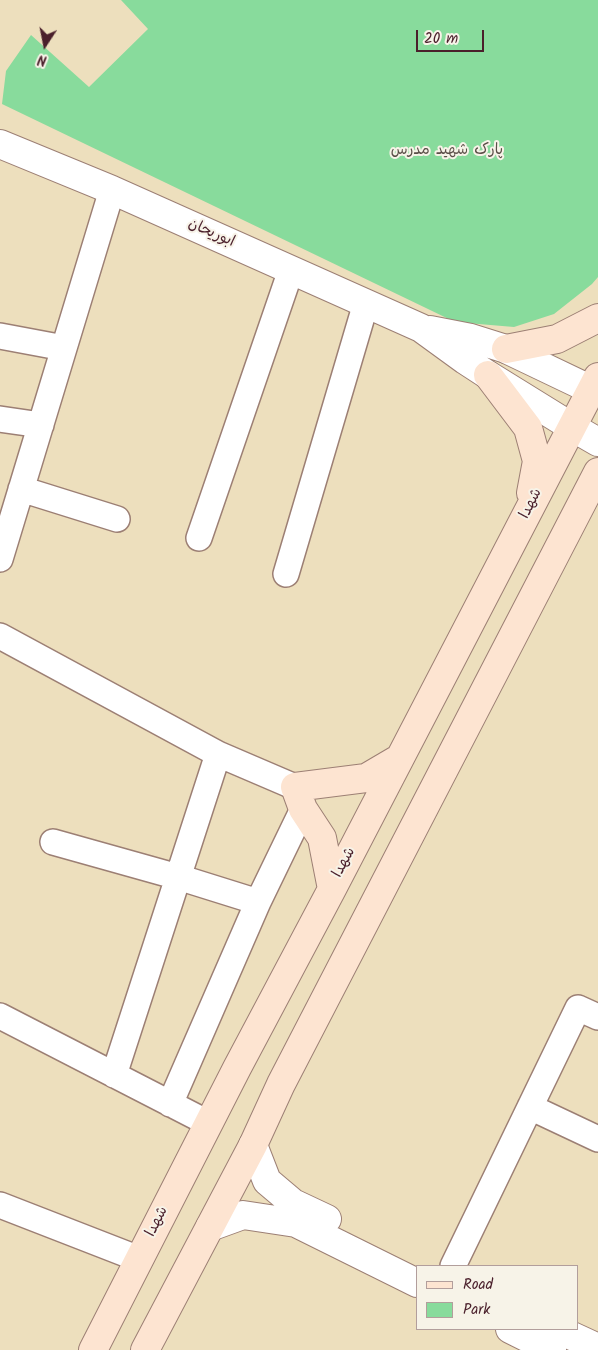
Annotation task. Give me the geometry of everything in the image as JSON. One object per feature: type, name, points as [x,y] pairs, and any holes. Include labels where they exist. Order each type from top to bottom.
[{"type":"main road","points":[[506,349],[557,339],[598,318]]},
{"type":"main road","points":[[488,375],[528,428],[537,461],[528,512]]},
{"type":"main road","name":"شهدا","points":[[93,1350],[208,1123],[572,427],[596,386]]},
{"type":"main road","points":[[145,1350],[253,1145],[281,1084],[598,472]]},
{"type":"main road","points":[[332,889],[322,838],[299,798],[366,778],[400,758]]},
{"type":"street","name":"ابوریحان","points":[[0,144],[112,190],[421,328]]},
{"type":"street","points":[[0,559],[112,190]]},
{"type":"street","points":[[199,538],[291,270]]},
{"type":"street","points":[[286,574],[366,303]]},
{"type":"street","points":[[421,328],[471,338],[506,349],[596,386]]},
{"type":"street","points":[[421,328],[488,375],[598,442]]},
{"type":"street","points":[[0,336],[64,348]]},
{"type":"street","points":[[0,419],[41,425]]},
{"type":"street","points":[[21,489],[117,519]]},
{"type":"street","points":[[0,636],[299,798],[258,902],[170,1104]]},
{"type":"street","points":[[114,1074],[218,754]]},
{"type":"street","points":[[54,842],[258,902]]},
{"type":"street","points":[[453,1265],[578,1008],[598,1017]]},
{"type":"street","points":[[0,1016],[208,1123]]},
{"type":"street","points":[[530,1107],[598,1139]]},
{"type":"street","points":[[253,1145],[267,1181],[293,1203],[423,1265]]},
{"type":"street","points":[[0,1205],[139,1259]]},
{"type":"street","points":[[210,1227],[243,1215],[296,1223],[416,1283]]},
{"type":"street","points":[[512,1330],[552,1350]]},
{"type":"green space","name":"پارک شهید مدرس","points":[[121,0],[598,0],[598,277],[554,314],[514,327],[455,322],[2,104],[6,71],[31,35],[89,87],[148,29]]}]
